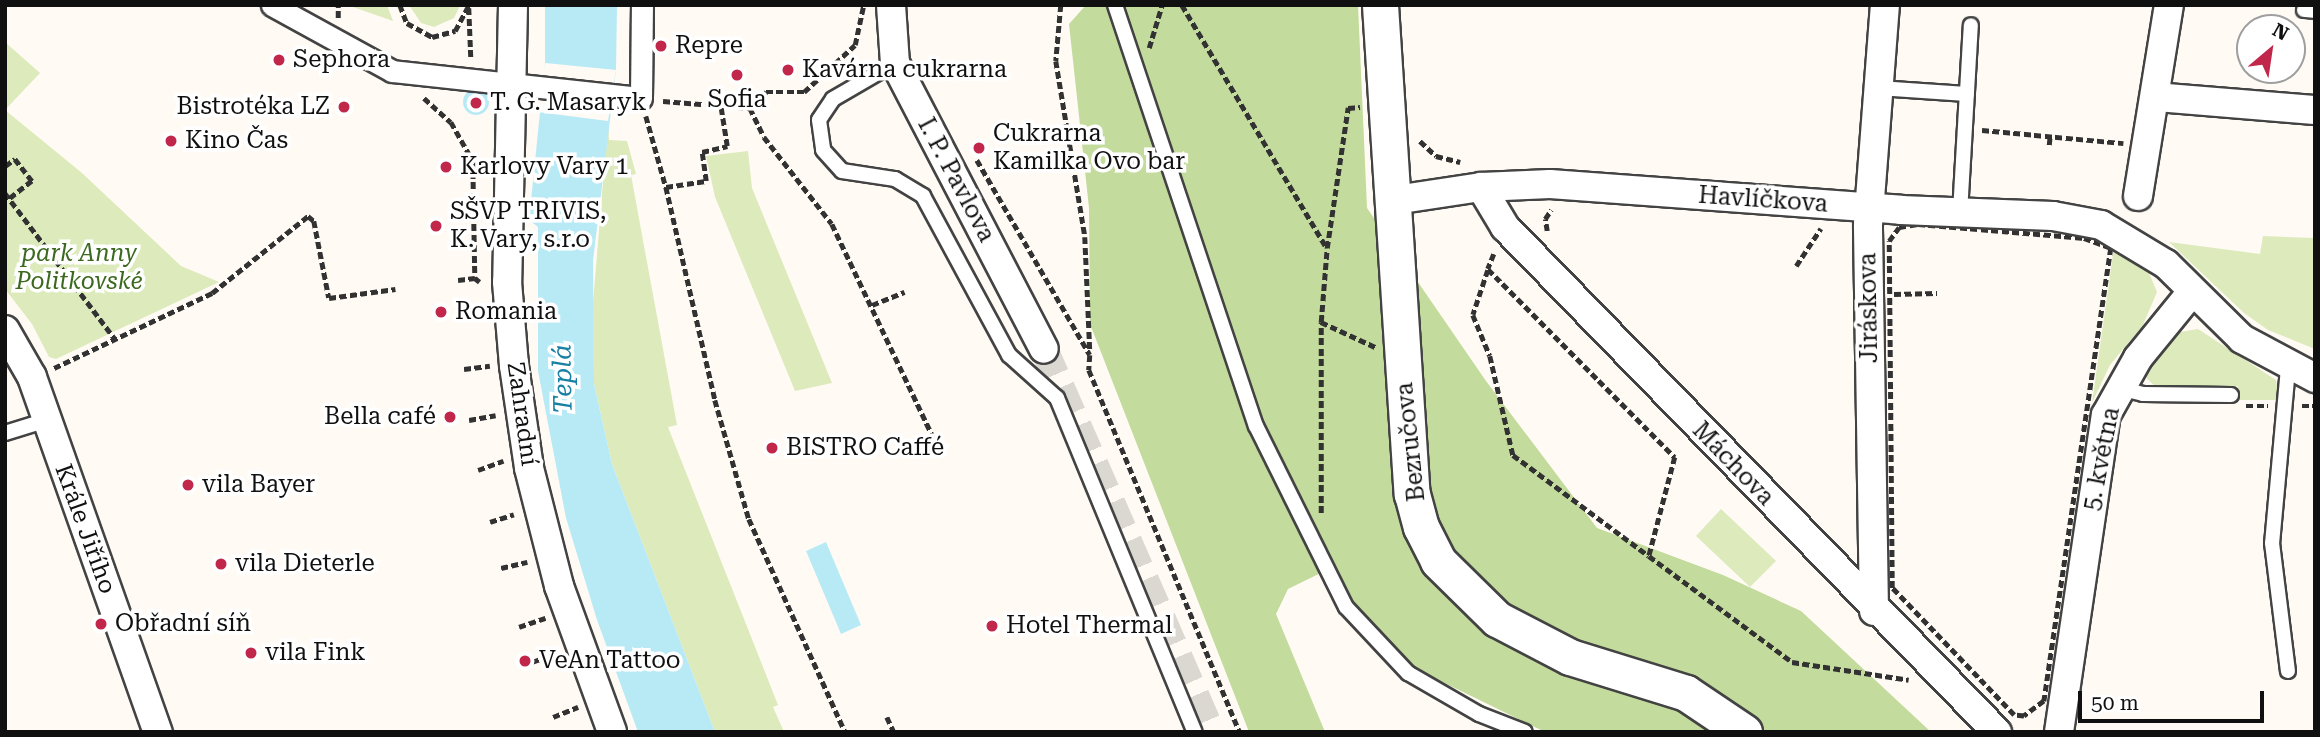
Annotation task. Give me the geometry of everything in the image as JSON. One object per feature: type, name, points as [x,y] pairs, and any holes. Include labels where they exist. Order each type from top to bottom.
[{"type":"street","points":[[272,5],[392,71],[641,98],[642,5]]},
{"type":"street","name":"Zahradní","points":[[513,5],[507,282],[528,468],[559,586],[612,732]]},
{"type":"street","name":"I. P. Pavlova","points":[[891,5],[895,63],[1044,349]]},
{"type":"street","name":"Bezručova","points":[[1380,5],[1389,104],[1412,494],[1421,527],[1438,561],[1497,619],[1536,642],[1570,657],[1686,693],[1744,732]]},
{"type":"street","name":"Jiráskova","points":[[1874,611],[1869,207],[1885,5]]},
{"type":"street","points":[[2138,196],[2169,5]]},
{"type":"street","points":[[2156,97],[2315,110]]},
{"type":"street","name":"Havlíčkova","points":[[1395,200],[1477,175],[1550,184],[1869,207],[2053,216],[2101,225],[2129,238],[2166,264],[2190,293]]},
{"type":"street","name":"Máchova","points":[[1477,175],[1505,227],[1874,611],[1997,732]]},
{"type":"street","points":[[2190,293],[2242,340],[2288,368],[2315,378]]},
{"type":"street","name":"5. května","points":[[2059,732],[2106,415],[2119,388],[2190,293]]},
{"type":"street","name":"Krále Jiřího","points":[[5,330],[32,377],[158,732]]},
{"type":"lane","points":[[1115,5],[1256,426],[1346,607],[1408,673],[1479,714],[1525,732]]},
{"type":"lane","points":[[1960,213],[1971,25]]},
{"type":"lane","points":[[895,63],[849,87],[826,108],[819,120],[823,150],[842,171],[895,180],[923,196],[1009,355],[1057,398],[1195,732]]},
{"type":"lane","points":[[1878,88],[1967,94]]},
{"type":"lane","points":[[2288,368],[2272,543],[2288,671]]},
{"type":"lane","points":[[2119,388],[2143,394],[2236,400]]},
{"type":"lane","points":[[5,433],[47,420]]},
{"type":"path","points":[[400,5],[407,23],[432,37],[455,30],[469,7]]},
{"type":"path","points":[[641,98],[721,107],[750,107],[766,92],[804,92],[855,45],[864,5]]},
{"type":"path","points":[[1061,5],[1056,61],[1085,237],[1089,370],[1240,732]]},
{"type":"path","points":[[1182,5],[1327,248]]},
{"type":"path","points":[[469,7],[470,80]]},
{"type":"path","points":[[1321,521],[1321,322],[1327,248],[1348,108],[1389,104]]},
{"type":"path","points":[[666,187],[706,181],[702,152],[727,146],[721,107]]},
{"type":"path","points":[[750,107],[764,137],[832,224],[937,445]]},
{"type":"path","points":[[1965,128],[2127,143]]},
{"type":"path","points":[[2125,155],[2129,131]]},
{"type":"path","points":[[1418,135],[1436,156],[1477,175]]},
{"type":"path","points":[[2049,145],[2050,136]]},
{"type":"path","points":[[654,145],[715,400],[748,519],[845,732]]},
{"type":"path","points":[[968,148],[990,177],[1090,355]]},
{"type":"path","points":[[5,166],[15,159],[32,181],[7,196],[115,340]]},
{"type":"path","points":[[1549,235],[1545,219],[1556,204]]},
{"type":"path","points":[[48,371],[212,293],[308,216],[314,221],[329,298],[395,289]]},
{"type":"path","points":[[1796,266],[1825,222],[1812,220]]},
{"type":"path","points":[[1908,224],[2084,238],[2111,248],[2044,701],[2032,713],[2014,715],[1892,588],[1889,294],[1889,241],[1899,227],[1908,224]]},
{"type":"path","points":[[1505,227],[1472,315],[1490,356],[1513,455],[1792,662],[1920,684]]},
{"type":"path","points":[[1488,270],[1675,457],[1649,556]]},
{"type":"path","points":[[458,280],[475,278]]},
{"type":"path","points":[[872,304],[905,292]]},
{"type":"path","points":[[1889,294],[1937,293]]},
{"type":"path","points":[[1321,322],[1386,352]]},
{"type":"path","points":[[464,369],[494,366]]},
{"type":"path","points":[[2236,400],[2283,406],[2315,406]]},
{"type":"path","points":[[469,420],[500,415]]},
{"type":"path","points":[[478,470],[508,459]]},
{"type":"path","points":[[490,522],[518,513]]},
{"type":"path","points":[[501,568],[531,561]]},
{"type":"path","points":[[519,627],[549,617]]},
{"type":"path","points":[[532,662],[559,651]]},
{"type":"path","points":[[553,717],[579,707]]},
{"type":"path","points":[[887,717],[894,732]]},
{"type":"green space","points":[[348,5],[387,5],[393,21],[350,6]]},
{"type":"green space","points":[[409,5],[459,5],[459,8],[454,18],[434,27],[421,23]]},
{"type":"green space","points":[[1086,5],[1358,5],[1367,208],[1486,381],[1597,528],[1723,575],[1801,611],[1931,732],[1545,732],[1418,670],[1359,611],[1333,567],[1288,589],[1276,614],[1325,732],[1249,732],[1090,324],[1089,208],[1069,24]]},
{"type":"green space","points":[[5,42],[40,73],[5,110]]},
{"type":"green space","name":"park Anny Politkovské","points":[[5,110],[82,173],[181,266],[219,282],[56,359],[49,357],[32,324],[5,289]]},
{"type":"green space","points":[[608,121],[609,140],[627,141],[636,174],[631,175],[677,425],[668,427],[778,705],[773,707],[784,732],[715,732],[612,464],[594,384],[593,303]]},
{"type":"green space","points":[[748,151],[752,188],[832,383],[795,391],[715,197],[706,156]]},
{"type":"green space","points":[[2263,236],[2315,238],[2315,349],[2268,330],[2244,313],[2169,242],[2260,254]]},
{"type":"green space","points":[[2114,247],[2147,268],[2157,292],[2143,325],[2110,365],[2092,403]]},
{"type":"green space","points":[[2198,329],[2276,380],[2279,400],[2239,400],[2238,386],[2155,386],[2147,379],[2145,369],[2174,333]]},
{"type":"green space","points":[[1721,509],[1776,561],[1750,587],[1696,536]]},
{"type":"water","name":"Teplá","points":[[545,5],[617,5],[616,70],[593,261],[594,384],[612,464],[715,732],[638,732],[597,620],[566,518],[538,371],[538,227],[529,220],[545,63]]},
{"type":"water","name":"T. G. Masaryk","points":[[476,89],[485,93],[489,102],[485,111],[476,115],[467,111],[463,102],[467,93]]},
{"type":"water","points":[[826,542],[861,625],[841,634],[806,551]]},
{"type":"pier","points":[[545,63],[616,70],[608,121],[538,112]]},
{"type":"tunnel","points":[[1044,349],[1211,732]]},
{"type":"place","name":"Repre","points":[[661,46]]},
{"type":"place","name":"Sephora","points":[[279,60]]},
{"type":"place","name":"Kavárna cukrarna","points":[[788,70]]},
{"type":"place","name":"Sofia","points":[[737,75]]},
{"type":"place","name":"T. G. Masaryk","points":[[476,103]]},
{"type":"place","name":"Bistrotéka LZ","points":[[344,107]]},
{"type":"place","name":"Kino Čas","points":[[171,141]]},
{"type":"place","name":"Cukrarna Kamilka Ovo bar","points":[[979,148]]},
{"type":"place","name":"Karlovy Vary 1","points":[[446,167]]},
{"type":"place","name":"SŠVP TRIVIS, K. Vary, s.r.o","points":[[436,226]]},
{"type":"place","name":"Romania","points":[[441,312]]},
{"type":"place","name":"Bella café","points":[[450,417]]},
{"type":"place","name":"BISTRO Caffé","points":[[772,448]]},
{"type":"place","name":"vila Bayer","points":[[188,485]]},
{"type":"place","name":"vila Dieterle","points":[[221,564]]},
{"type":"place","name":"Obřadní síň","points":[[101,624]]},
{"type":"place","name":"Hotel Thermal","points":[[992,626]]},
{"type":"place","name":"vila Fink","points":[[251,653]]},
{"type":"place","name":"VeAn Tattoo","points":[[525,661]]}]
